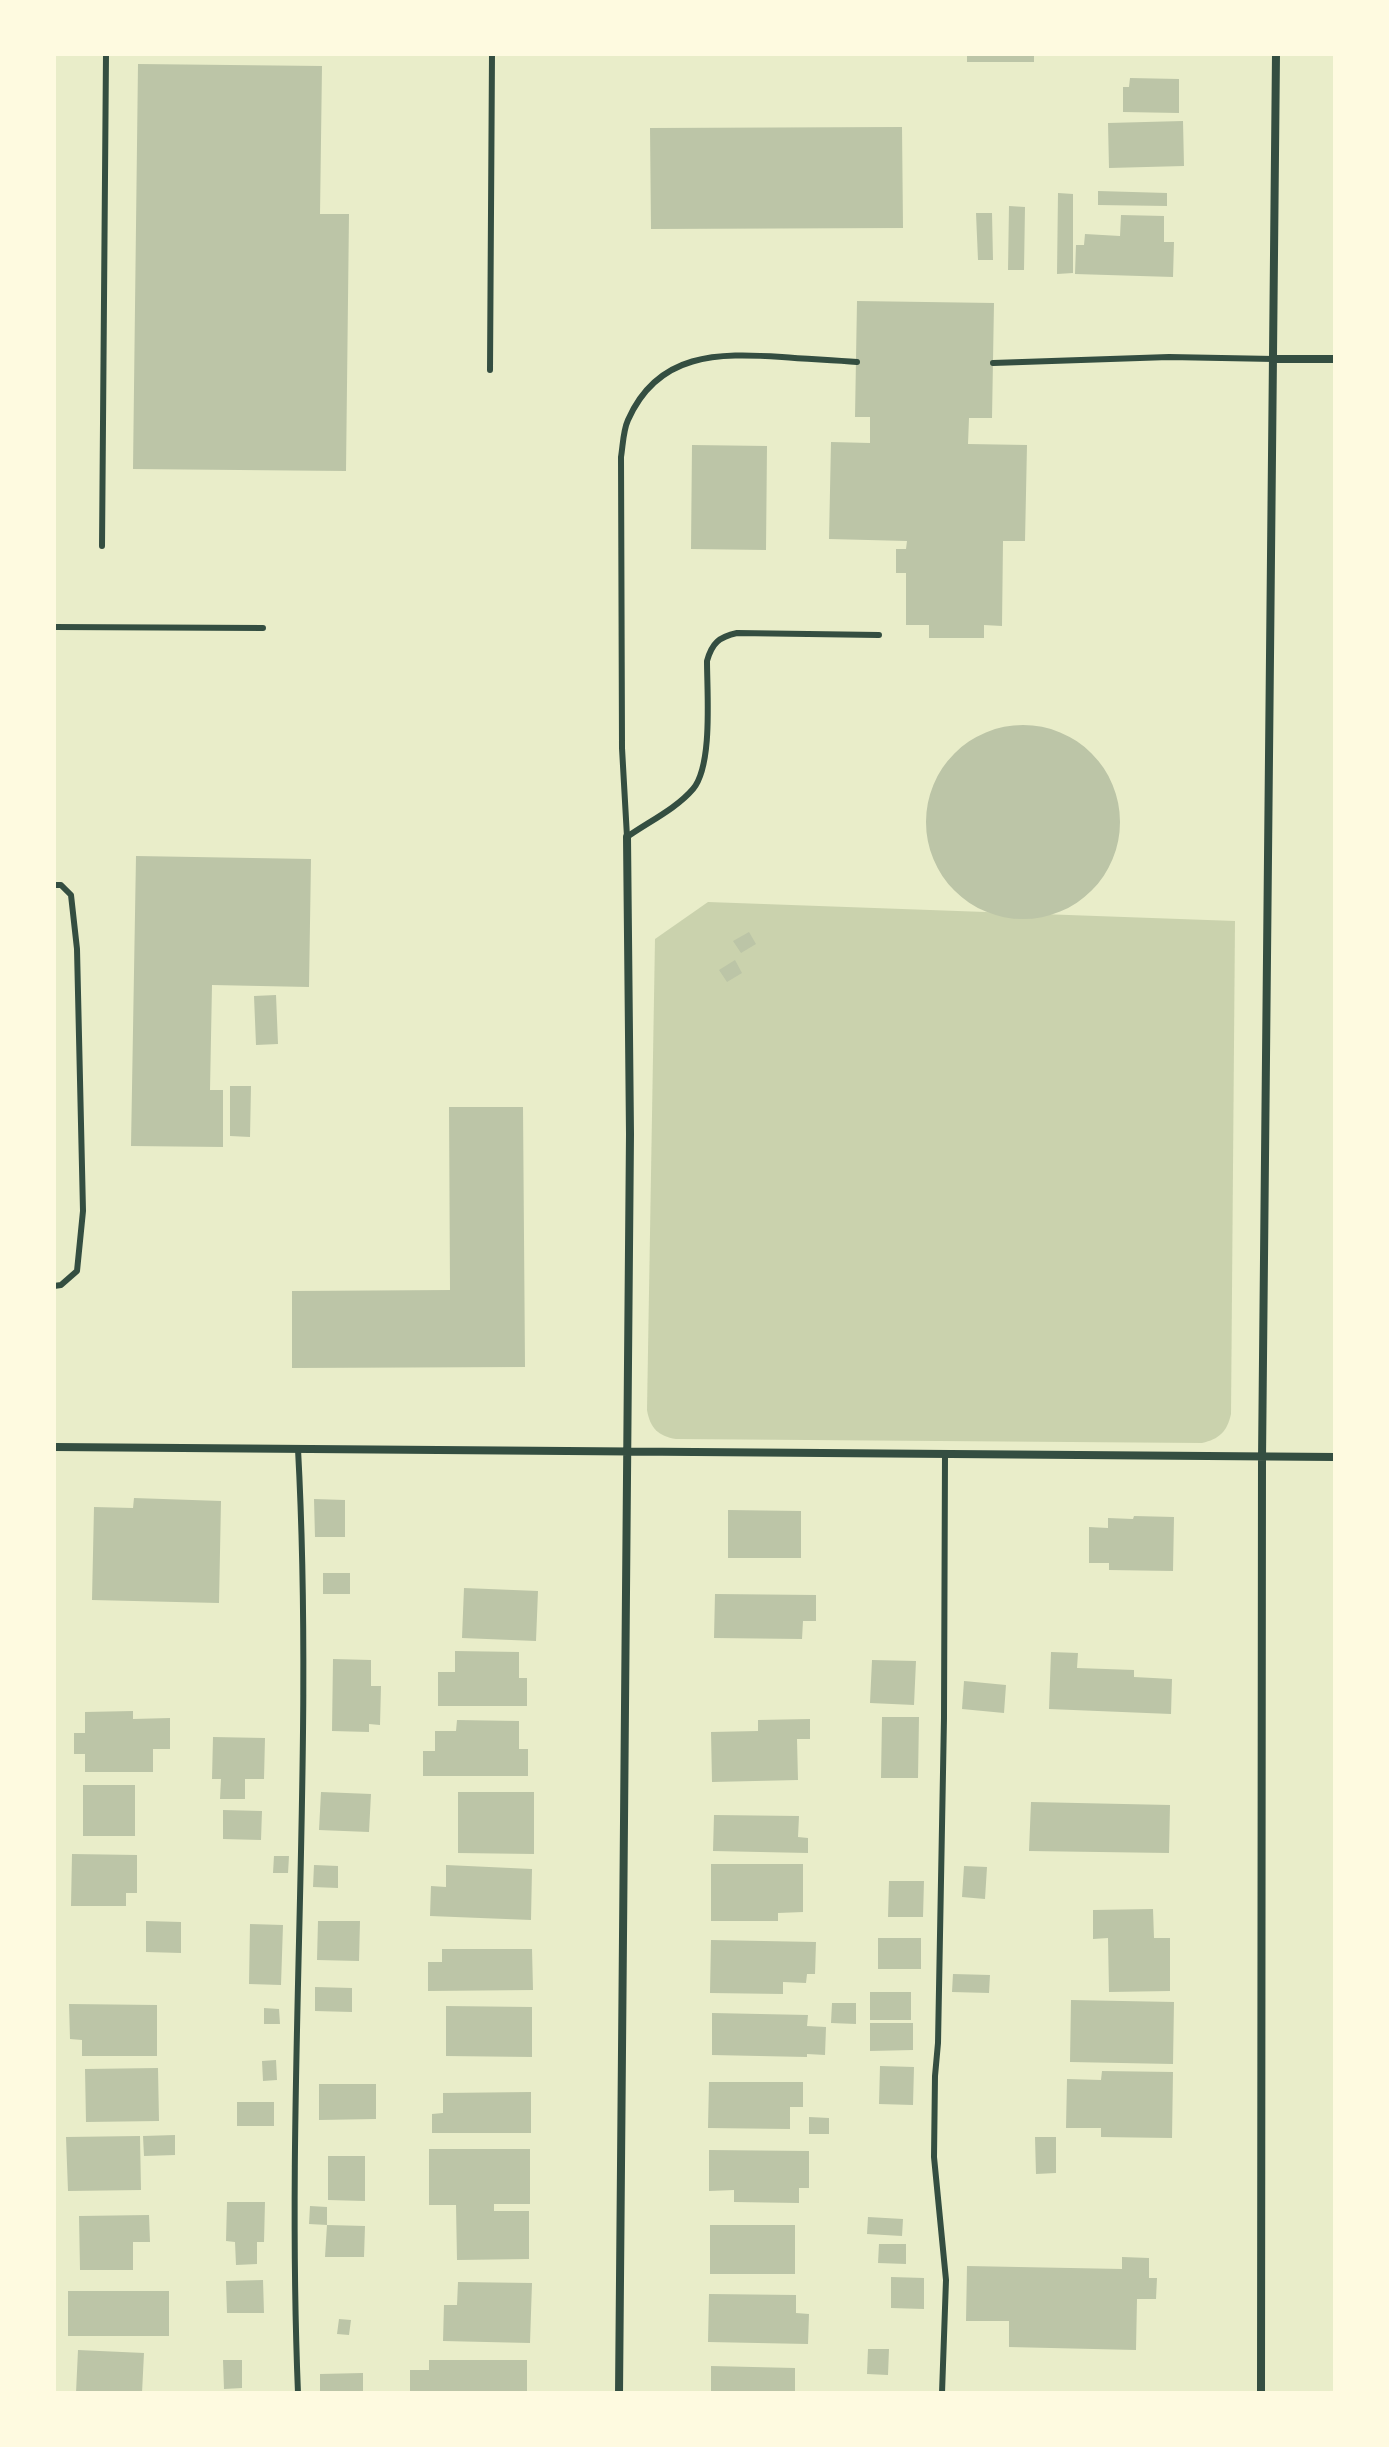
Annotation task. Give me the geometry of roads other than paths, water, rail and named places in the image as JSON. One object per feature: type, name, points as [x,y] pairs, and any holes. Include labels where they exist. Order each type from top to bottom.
[{"type":"street","points":[[1261,2393],[1262,1457],[1276,54]]},
{"type":"street","points":[[1274,359],[1335,359]]},
{"type":"street","points":[[619,2393],[630,1134],[627,837]]},
{"type":"street","points":[[54,1447],[1335,1457]]},
{"type":"lane","points":[[102,546],[106,54]]},
{"type":"lane","points":[[490,370],[492,54]]},
{"type":"lane","points":[[627,837],[622,748],[621,457],[627,422],[645,392],[672,369],[705,357],[730,354],[857,362]]},
{"type":"lane","points":[[993,363],[1169,357],[1274,359]]},
{"type":"lane","points":[[54,627],[263,628]]},
{"type":"lane","points":[[627,837],[681,801],[694,788],[703,771],[707,661],[712,646],[722,636],[737,633],[879,635]]},
{"type":"lane","points":[[54,885],[61,885],[71,895],[77,949],[83,1211],[77,1271],[61,1285],[54,1286]]},
{"type":"lane","points":[[298,1449],[305,1703],[298,1956],[294,2317],[298,2393]]},
{"type":"lane","points":[[942,2393],[946,2280],[934,2157],[944,1718],[945,1454]]}]
